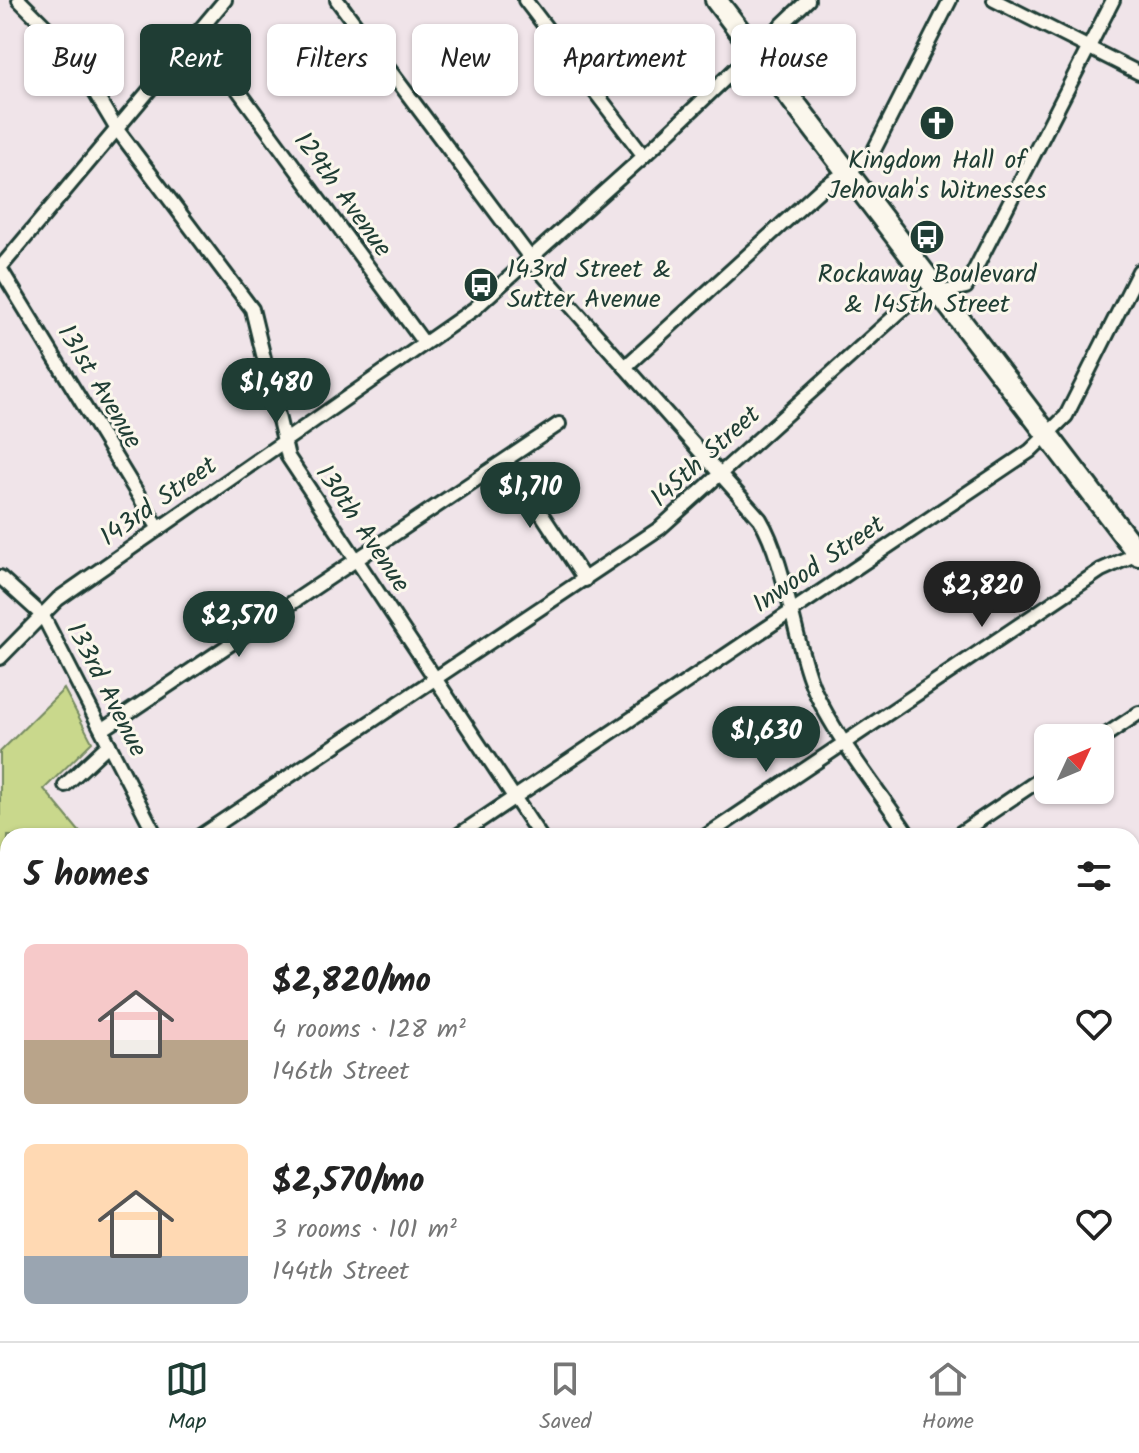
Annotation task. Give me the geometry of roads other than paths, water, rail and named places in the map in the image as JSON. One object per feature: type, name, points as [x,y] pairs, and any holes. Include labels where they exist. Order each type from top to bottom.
[{"type":"main road","points":[[716,0],[734,24]]},
{"type":"main road","points":[[788,96],[1139,554]]},
{"type":"street","name":"130th Avenue","points":[[19,0],[70,51],[116,128],[252,309],[288,457],[535,828]]},
{"type":"street","points":[[205,24],[225,0]]},
{"type":"street","points":[[337,0],[532,258],[721,473],[770,536],[789,612],[817,698],[904,828]]},
{"type":"street","points":[[525,0],[644,156]]},
{"type":"street","name":"143rd Street","points":[[784,24],[808,0]]},
{"type":"street","points":[[625,367],[823,187],[871,156],[950,0]]},
{"type":"street","points":[[994,0],[1139,73]]},
{"type":"street","name":"145th Street","points":[[212,828],[660,528],[913,300],[966,287],[1113,0]]},
{"type":"street","name":"143rd Street","points":[[0,658],[58,599],[474,309],[731,74]]},
{"type":"street","points":[[0,268],[144,96]]},
{"type":"street","name":"129th Avenue","points":[[243,96],[424,343]]},
{"type":"street","name":"131st Avenue","points":[[0,268],[159,529]]},
{"type":"street","name":"Inwood Street","points":[[469,828],[1030,451],[1066,416],[1139,271]]},
{"type":"street","points":[[102,730],[559,424]]},
{"type":"street","points":[[506,460],[585,580]]},
{"type":"street","points":[[718,828],[1101,570],[1139,554]]},
{"type":"street","name":"133rd Avenue","points":[[0,577],[43,616],[152,828]]},
{"type":"street","points":[[1114,730],[1139,713]]},
{"type":"street","points":[[65,785],[109,744]]},
{"type":"street","points":[[968,828],[1034,783]]},
{"type":"place","name":"Kingdom Hall of Jehovah's Witnesses","points":[[937,123]]},
{"type":"place","name":"Rockaway Boulevard & 145th Street","points":[[927,237]]},
{"type":"place","name":"143rd Street & Sutter Avenue","points":[[481,285]]}]
